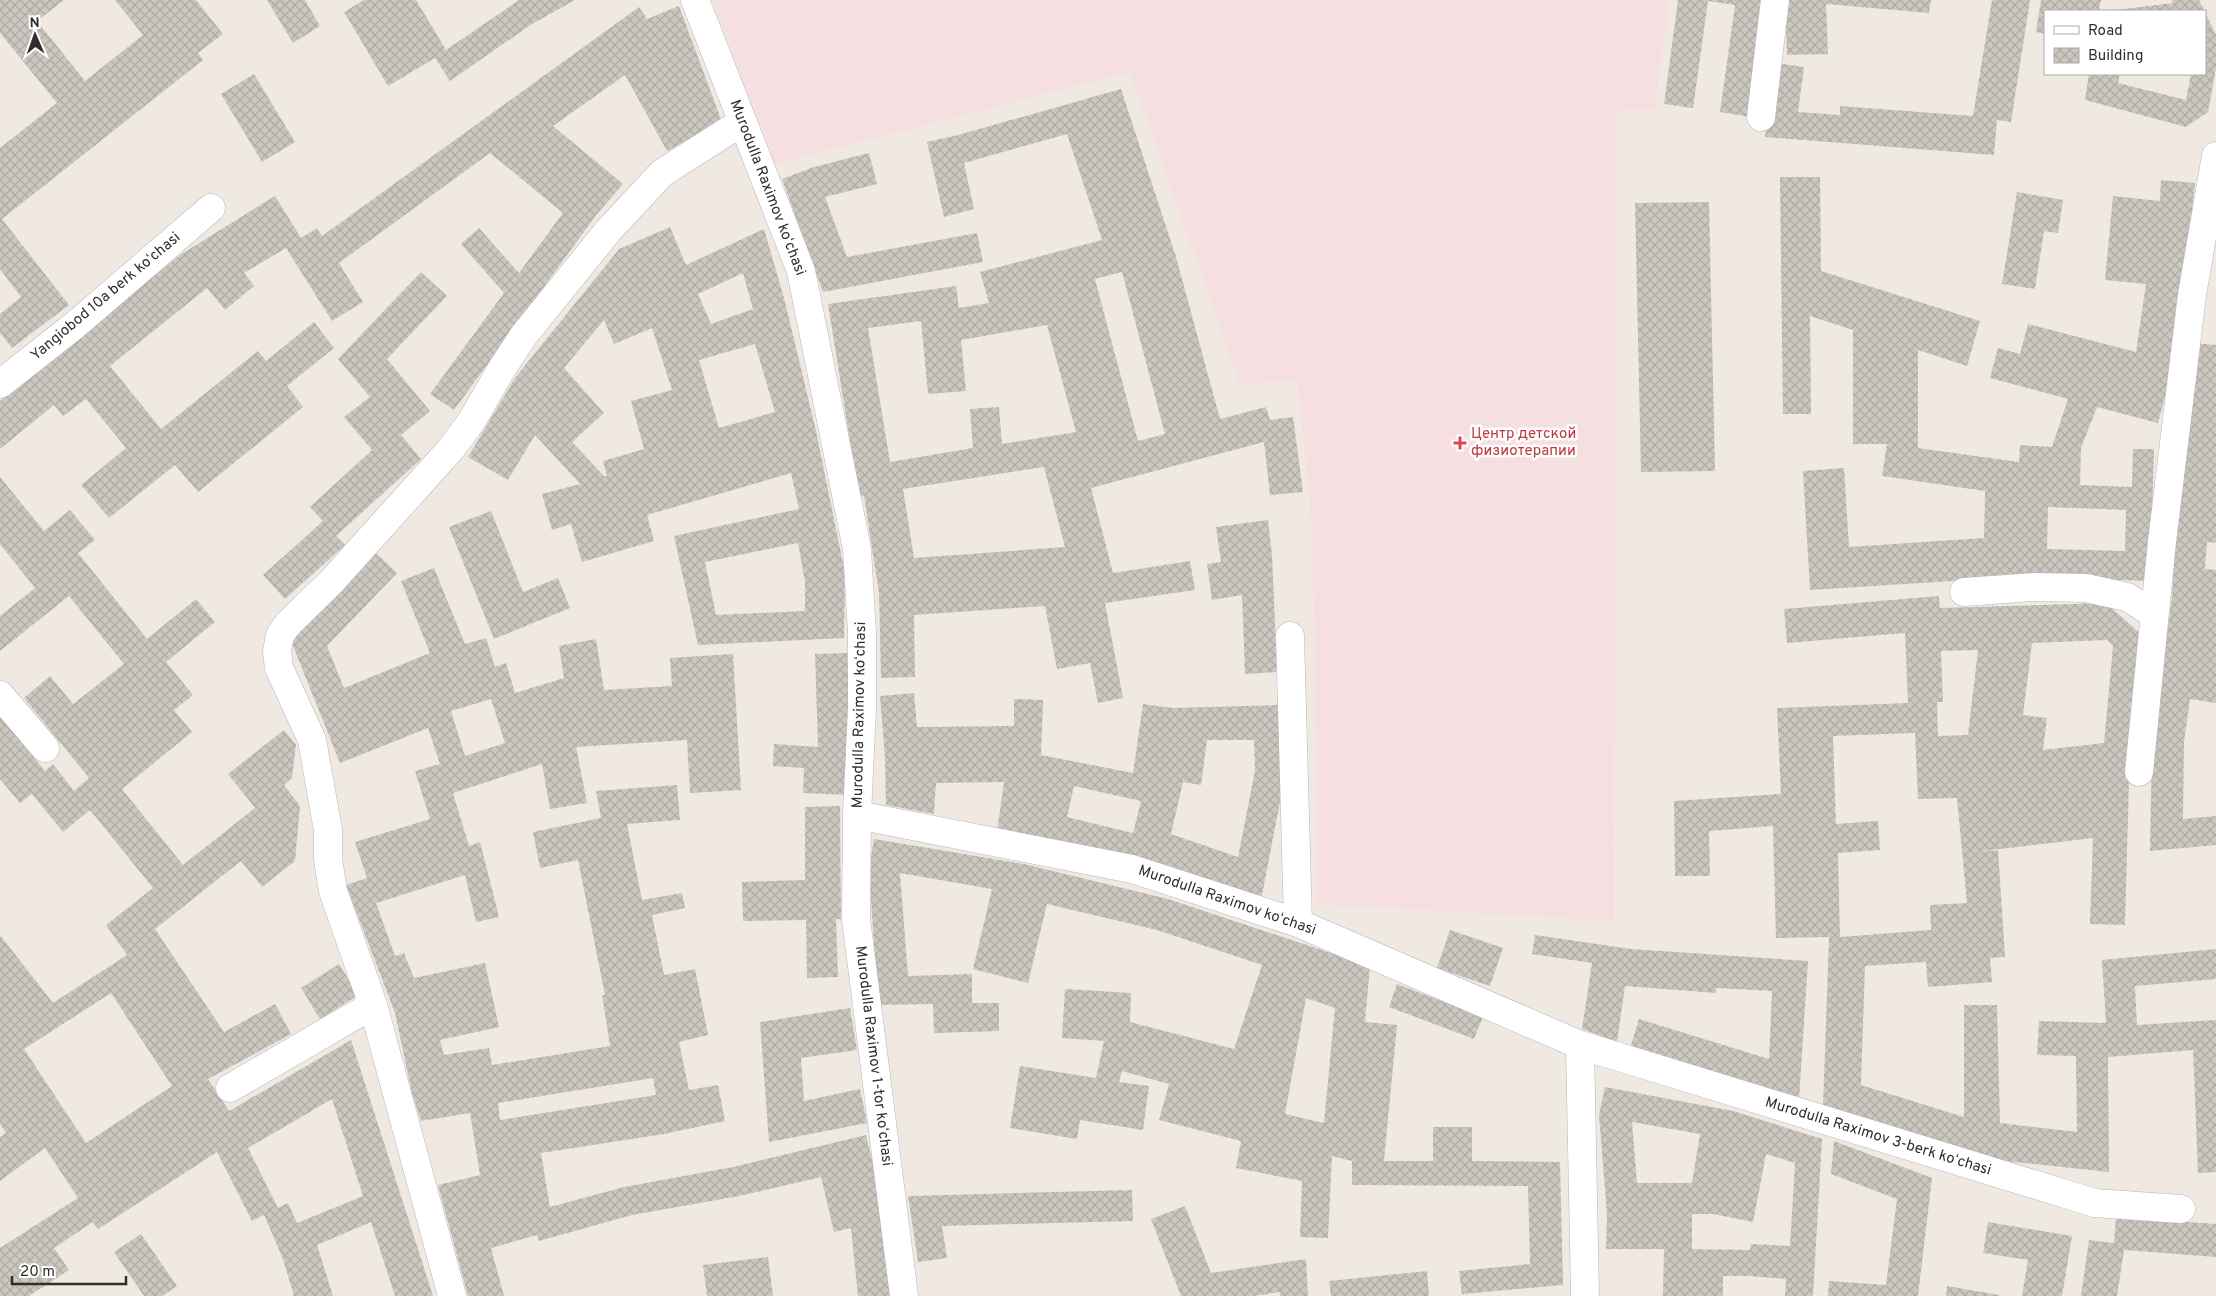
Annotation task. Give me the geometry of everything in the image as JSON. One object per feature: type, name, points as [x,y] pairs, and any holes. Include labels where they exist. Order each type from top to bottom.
[{"type":"street","name":"Murodulla Raximov koʻchasi","points":[[695,0],[801,271],[857,549],[862,633],[862,708],[858,815],[1132,869],[1298,923],[1580,1045]]},
{"type":"street","points":[[1760,117],[1775,0]]},
{"type":"street","points":[[452,1296],[373,1005],[333,892],[328,859],[328,830],[312,740],[279,668],[277,651],[280,635],[288,624],[332,581],[450,450],[471,422],[524,335],[608,231],[662,173],[742,122]]},
{"type":"street","points":[[2139,772],[2154,614],[2192,295],[2216,156]]},
{"type":"street","name":"Yangiobod 10a berk koʻchasi","points":[[0,384],[75,325],[212,208]]},
{"type":"street","points":[[1964,592],[2035,587],[2086,588],[2127,597],[2154,614]]},
{"type":"street","points":[[1290,636],[1298,923]]},
{"type":"street","points":[[0,695],[45,748]]},
{"type":"street","name":"Murodulla Raximov 1-tor koʻchasi","points":[[858,815],[856,919],[904,1296]]},
{"type":"street","points":[[230,1088],[373,1005]]},
{"type":"street","points":[[1580,1045],[1585,1296]]},
{"type":"street","name":"Murodulla Raximov 3-berk koʻchasi","points":[[1580,1045],[2095,1203],[2181,1209]]},
{"type":"shaded area","name":"Центр детской физиотерапии","points":[[714,0],[1669,0],[1655,109],[1617,111],[1614,921],[1316,904],[1315,631],[1310,501],[1297,381],[1240,384],[1130,72],[771,165]]},
{"type":"building","points":[[0,0],[64,0],[37,21],[85,81],[143,35],[115,0],[196,0],[223,34],[198,53],[203,60],[2,219],[69,305],[12,348],[0,333],[0,314],[21,297],[0,269],[0,148],[57,103],[0,33]]},
{"type":"building","points":[[267,0],[305,0],[320,26],[293,43]]},
{"type":"building","points":[[364,0],[416,0],[446,50],[519,0],[575,0],[532,24],[450,81],[435,58],[388,86],[344,12]]},
{"type":"building","points":[[1678,0],[1767,0],[1750,117],[1720,112],[1735,5],[1708,1],[1693,108],[1664,104]]},
{"type":"building","points":[[1785,0],[1931,0],[1929,13],[1826,4],[1828,54],[1787,55]]},
{"type":"building","points":[[1992,0],[2030,0],[2011,122],[1997,120],[1994,155],[1765,137],[1776,63],[1804,67],[1798,112],[1840,115],[1840,106],[1973,116]]},
{"type":"building","points":[[2041,0],[2101,0],[2099,10],[2044,10],[2044,34],[2036,32]]},
{"type":"building","points":[[2172,0],[2199,0],[2204,10],[2116,10],[2173,3]]},
{"type":"building","points":[[679,6],[722,122],[667,151],[625,75],[553,126],[623,184],[597,214],[454,410],[430,394],[504,293],[461,244],[479,228],[519,273],[563,213],[490,153],[339,263],[363,302],[332,321],[286,248],[244,273],[254,286],[225,310],[207,288],[110,366],[161,429],[258,351],[266,361],[314,322],[334,348],[287,386],[303,407],[198,492],[175,465],[109,518],[81,485],[126,448],[86,399],[63,416],[54,405],[0,449],[0,401],[180,255],[275,196],[301,238],[317,228],[322,236],[639,7],[647,19]]},
{"type":"building","points":[[2206,14],[2216,35],[2216,68],[2208,112],[2186,127],[2085,100],[2089,75],[2120,75],[2118,83],[2186,100],[2191,75],[2206,75]]},
{"type":"building","points":[[254,74],[295,142],[262,162],[221,94]]},
{"type":"building","points":[[1121,89],[1176,257],[1220,419],[1266,407],[1270,420],[1293,417],[1303,492],[1270,495],[1264,442],[1091,488],[1113,573],[1190,561],[1195,590],[1105,603],[1123,698],[1098,703],[1090,663],[1057,669],[1045,606],[914,615],[915,677],[881,678],[879,593],[864,496],[859,497],[828,304],[956,286],[959,308],[989,303],[980,272],[1102,240],[1067,134],[964,163],[974,209],[944,217],[927,142]],"holes":[[[1122,272],[1165,434],[1138,441],[1095,279]],[[921,321],[928,394],[966,391],[961,340],[1047,325],[1076,432],[1002,444],[999,407],[970,409],[973,448],[890,462],[868,328]],[[1044,467],[1065,547],[914,558],[903,489]]]},
{"type":"building","points":[[869,153],[877,184],[825,197],[847,257],[977,233],[983,262],[823,292],[782,179],[814,167]]},
{"type":"building","points":[[1780,177],[1820,177],[1821,271],[1980,321],[1967,366],[1918,350],[1918,448],[2019,462],[2020,445],[2052,447],[2068,399],[1990,378],[1998,348],[2020,354],[2028,324],[2136,352],[2146,284],[2105,280],[2113,196],[2160,201],[2161,180],[2195,183],[2187,257],[2166,393],[2158,423],[2097,407],[2081,448],[2080,485],[2132,487],[2133,449],[2154,449],[2150,581],[2016,577],[1810,590],[1803,471],[1844,468],[1849,547],[1984,538],[1985,491],[1882,476],[1887,444],[1853,444],[1853,330],[1810,316],[1811,414],[1783,414]],"holes":[[[2048,507],[2126,510],[2125,551],[2047,549]]]},
{"type":"building","points":[[2017,192],[2063,200],[2058,233],[2044,231],[2035,289],[2002,284]]},
{"type":"building","points":[[1709,202],[1715,471],[1641,472],[1635,203]]},
{"type":"building","points":[[670,227],[686,265],[764,229],[784,298],[816,431],[845,573],[844,638],[698,645],[674,536],[799,509],[791,473],[647,515],[654,541],[582,562],[571,524],[552,530],[542,494],[580,484],[535,435],[508,480],[468,457],[515,378],[619,249]],"holes":[[[743,273],[753,309],[711,324],[698,294]],[[604,320],[614,344],[652,328],[672,390],[631,401],[644,449],[603,461],[607,476],[604,476],[572,442],[604,413],[564,368]],[[755,344],[775,412],[719,428],[699,360]],[[798,543],[805,582],[805,611],[716,615],[705,562]]]},
{"type":"building","points":[[421,272],[447,296],[387,359],[430,411],[401,435],[421,459],[336,536],[345,545],[285,599],[263,575],[323,521],[310,507],[372,450],[344,417],[370,397],[338,359]]},
{"type":"building","points":[[2194,343],[2216,345],[2216,543],[2207,542],[2205,569],[2216,570],[2216,703],[2190,699],[2184,742],[2183,819],[2216,816],[2216,845],[2150,851],[2152,742],[2172,598],[2177,504]]},
{"type":"building","points":[[0,477],[44,531],[70,510],[95,540],[78,553],[147,639],[196,599],[215,622],[166,662],[193,695],[174,710],[192,732],[122,789],[183,865],[255,808],[228,774],[284,730],[296,745],[292,778],[284,785],[300,806],[295,861],[262,887],[241,861],[155,929],[224,1032],[275,1004],[291,1034],[208,1079],[229,1111],[351,1040],[433,1296],[395,1296],[371,1222],[317,1245],[333,1296],[294,1296],[283,1259],[264,1215],[252,1221],[217,1152],[98,1229],[93,1222],[54,1248],[69,1270],[29,1296],[0,1296],[0,1248],[78,1198],[45,1148],[0,1181],[0,1137],[6,1133],[0,1124],[0,935],[53,1003],[127,955],[106,925],[153,888],[90,810],[63,832],[32,794],[20,803],[0,779],[0,716],[45,771],[53,764],[74,791],[89,778],[24,698],[50,676],[73,704],[124,664],[69,596],[0,651],[0,616],[35,588],[0,544]],"holes":[[[111,993],[172,1086],[86,1143],[24,1049]],[[332,1099],[363,1196],[297,1223],[288,1203],[278,1208],[248,1148]]]},
{"type":"building","points":[[491,511],[523,592],[558,578],[570,608],[494,639],[449,527]]},
{"type":"building","points":[[1268,520],[1272,555],[1277,672],[1245,674],[1242,595],[1212,600],[1207,564],[1221,562],[1216,527]]},
{"type":"building","points":[[376,553],[397,573],[327,646],[344,688],[430,653],[401,581],[434,568],[465,644],[486,638],[495,667],[506,663],[515,693],[564,678],[559,646],[596,639],[604,690],[672,686],[670,658],[733,654],[741,790],[690,793],[687,740],[576,747],[587,803],[550,809],[542,764],[453,793],[469,846],[480,842],[499,917],[476,922],[465,875],[376,903],[395,956],[404,953],[414,978],[485,963],[499,1027],[440,1040],[444,1055],[489,1048],[492,1065],[610,1046],[602,995],[605,995],[578,860],[540,868],[533,832],[601,818],[596,791],[677,785],[680,820],[627,824],[642,900],[682,893],[685,908],[652,915],[664,975],[695,969],[708,1035],[679,1042],[689,1090],[718,1085],[725,1121],[664,1134],[541,1153],[550,1207],[624,1187],[733,1167],[866,1135],[886,1219],[895,1296],[858,1296],[851,1228],[834,1232],[821,1177],[739,1196],[632,1215],[539,1241],[537,1235],[491,1248],[504,1296],[468,1296],[438,1185],[480,1175],[470,1113],[421,1121],[412,1093],[395,1013],[346,885],[367,878],[355,842],[430,819],[415,771],[440,764],[428,728],[340,763],[291,641]],"holes":[[[491,699],[505,743],[465,756],[451,711]],[[653,1078],[656,1095],[500,1120],[498,1103]]]},
{"type":"building","points":[[1939,596],[1940,608],[2106,603],[2143,636],[2129,781],[2125,925],[2090,924],[2093,838],[1974,852],[1998,850],[2005,957],[1990,958],[1992,982],[1928,987],[1926,962],[1865,966],[1861,1085],[1964,1117],[1964,1005],[1997,1005],[2000,1123],[2077,1132],[2076,1056],[2037,1055],[2039,1021],[2106,1023],[2102,960],[2216,949],[2216,979],[2135,986],[2137,1025],[2216,1020],[2216,1172],[2198,1173],[2193,1050],[2108,1057],[2109,1172],[1996,1160],[1823,1106],[1829,937],[1776,938],[1773,826],[1709,831],[1710,876],[1675,876],[1674,801],[1781,794],[1777,708],[1908,703],[1905,633],[1787,643],[1784,609]],"holes":[[[2107,640],[2113,646],[2104,743],[2043,750],[2047,718],[2023,715],[2032,643]],[[1978,650],[1968,735],[1938,736],[1937,702],[1943,702],[1941,651]],[[1915,733],[1918,799],[1957,798],[1967,903],[1930,905],[1931,930],[1840,937],[1838,853],[1880,850],[1878,821],[1836,824],[1833,736]]]},
{"type":"building","points":[[847,653],[851,749],[848,795],[803,793],[804,768],[773,766],[774,744],[818,747],[815,654]]},
{"type":"building","points":[[914,693],[917,727],[1014,726],[1014,699],[1043,700],[1041,755],[1133,773],[1143,704],[1173,708],[1283,705],[1285,776],[1261,900],[997,832],[1004,782],[936,783],[934,814],[886,805],[885,757],[880,696]],"holes":[[[1207,740],[1254,740],[1255,771],[1238,857],[1171,834],[1183,782],[1201,785]],[[1074,786],[1141,801],[1133,833],[1067,817]]]},
{"type":"building","points":[[840,806],[841,919],[836,919],[838,977],[807,978],[806,920],[743,921],[742,882],[805,880],[805,807]]},
{"type":"building","points":[[874,839],[1024,864],[1168,899],[1370,966],[1365,1022],[1397,1025],[1384,1161],[1433,1161],[1433,1127],[1472,1127],[1472,1161],[1560,1162],[1563,1285],[1462,1294],[1459,1271],[1530,1264],[1528,1186],[1352,1185],[1352,1161],[1332,1156],[1328,1238],[1300,1237],[1302,1181],[1236,1168],[1241,1141],[1159,1120],[1169,1084],[1122,1071],[1119,1082],[1149,1086],[1143,1130],[1080,1120],[1077,1139],[1010,1128],[1020,1066],[1096,1078],[1104,1041],[1062,1038],[1065,989],[1131,993],[1130,1022],[1234,1049],[1262,965],[1157,930],[1047,904],[1028,983],[973,969],[992,889],[900,873],[908,976],[972,974],[972,1003],[999,1003],[999,1031],[934,1033],[933,1004],[878,1005],[869,868]],"holes":[[[1306,998],[1335,1008],[1324,1123],[1285,1114]]]},
{"type":"building","points":[[1450,930],[1503,948],[1490,986],[1437,968]]},
{"type":"building","points":[[1535,935],[1631,949],[1808,961],[1799,1100],[1630,1048],[1639,1019],[1769,1059],[1772,991],[1716,988],[1716,993],[1625,986],[1617,1042],[1582,1029],[1592,963],[1532,954]]},
{"type":"building","points":[[339,964],[358,995],[320,1019],[301,988]]},
{"type":"building","points":[[1397,984],[1483,1017],[1474,1039],[1389,1007]]},
{"type":"building","points":[[850,1008],[857,1050],[801,1058],[804,1101],[860,1089],[867,1123],[769,1142],[760,1022]]},
{"type":"building","points":[[1605,1087],[1733,1111],[1822,1139],[1813,1296],[1785,1296],[1786,1279],[1723,1276],[1723,1296],[1663,1296],[1664,1249],[1606,1249],[1607,1214],[1599,1115]],"holes":[[[1632,1122],[1700,1134],[1692,1183],[1637,1183]],[[1766,1154],[1795,1163],[1790,1246],[1751,1244],[1750,1250],[1692,1249],[1692,1214],[1713,1214],[1753,1222]]]},
{"type":"building","points":[[1834,1141],[1932,1178],[1918,1296],[1828,1296],[1829,1281],[1886,1285],[1897,1199],[1831,1174]]},
{"type":"building","points":[[1132,1190],[1133,1221],[942,1226],[947,1258],[918,1262],[908,1196]]},
{"type":"building","points":[[1185,1206],[1211,1273],[1306,1259],[1308,1296],[1280,1296],[1280,1292],[1254,1296],[1181,1296],[1151,1219]]},
{"type":"building","points":[[2116,1217],[2216,1224],[2216,1257],[2124,1250],[2117,1296],[2081,1296],[2089,1240],[2114,1243]]},
{"type":"building","points":[[1988,1222],[2072,1236],[2062,1296],[2022,1296],[2028,1260],[1983,1253]]},
{"type":"building","points":[[141,1234],[177,1286],[162,1296],[144,1296],[114,1252]]},
{"type":"building","points":[[768,1257],[773,1296],[707,1296],[703,1265]]},
{"type":"building","points":[[1427,1271],[1429,1296],[1331,1296],[1329,1281]]},
{"type":"building","points":[[1947,1286],[1999,1295],[1999,1296],[1946,1296]]},
{"type":"place","name":"Центр детской физиотерапии","points":[[1460,443]]}]
